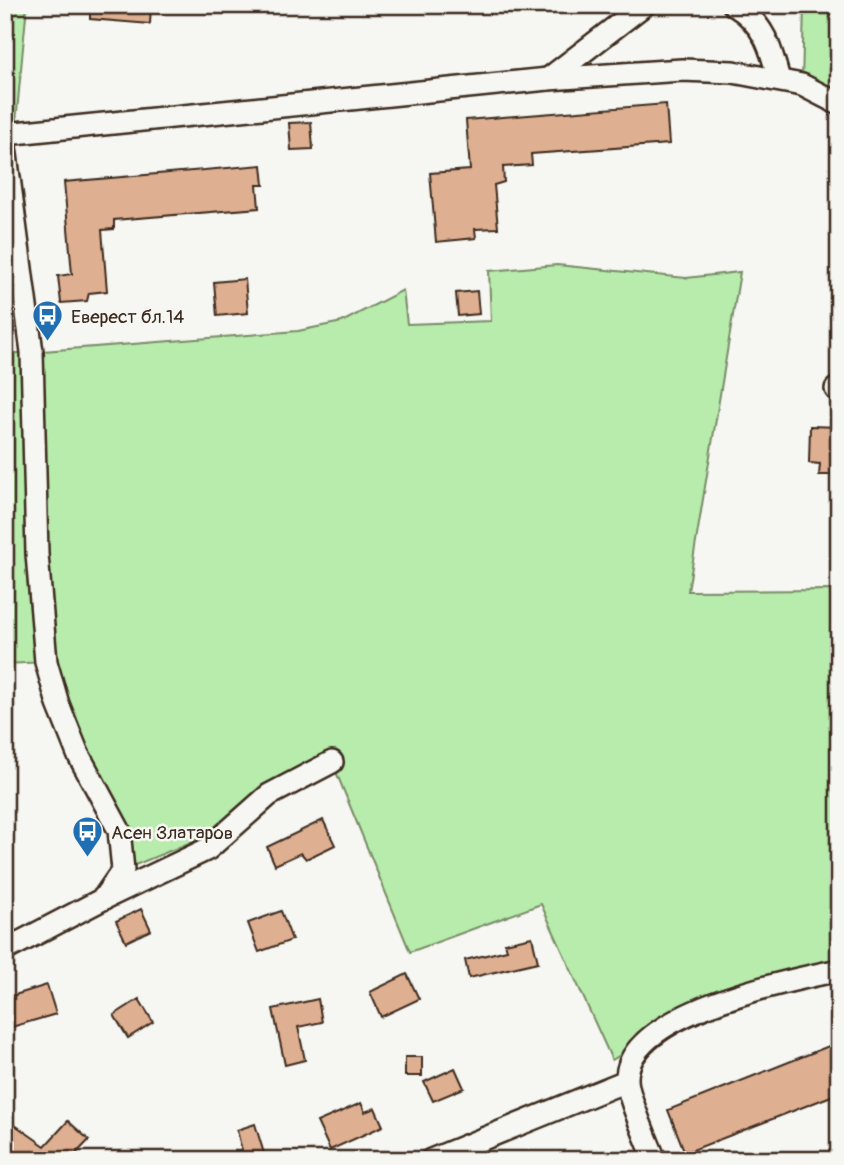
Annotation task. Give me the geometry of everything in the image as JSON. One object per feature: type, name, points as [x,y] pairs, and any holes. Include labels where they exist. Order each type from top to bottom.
[{"type":"street","points":[[548,79],[644,5]]},
{"type":"street","points":[[734,5],[747,13],[766,35],[779,80]]},
{"type":"street","points":[[5,134],[548,79],[682,70],[733,72],[779,80],[802,85],[839,104]]},
{"type":"street","points":[[5,146],[32,352],[37,554],[46,662],[58,704],[78,754],[119,830],[122,870],[103,899]]},
{"type":"street","points":[[5,950],[208,849],[269,795],[332,762]]},
{"type":"street","points":[[655,1160],[626,1081],[628,1066],[658,1032],[701,1007],[772,983],[839,970]]},
{"type":"street","points":[[431,1160],[626,1081]]},
{"type":"green space","points":[[5,5],[27,5],[15,133],[5,134]]},
{"type":"green space","points":[[804,5],[839,5],[839,104],[802,85]]},
{"type":"green space","points":[[557,265],[686,278],[740,272],[688,591],[839,590],[839,972],[658,1032],[612,1060],[541,904],[410,952],[332,762],[238,823],[123,870],[46,662],[5,664],[5,354],[298,331],[342,322],[403,290],[407,324],[491,321],[489,271]]},
{"type":"building","points":[[90,5],[151,5],[150,24],[90,19]]},
{"type":"building","points":[[666,104],[669,144],[531,154],[532,165],[503,167],[504,182],[494,185],[498,228],[475,229],[476,238],[436,242],[430,173],[470,170],[466,120]]},
{"type":"building","points":[[311,122],[313,149],[291,150],[289,123]]},
{"type":"building","points":[[262,165],[264,185],[257,185],[259,208],[114,220],[114,229],[102,230],[107,291],[89,293],[87,301],[61,303],[58,276],[72,274],[64,182]]},
{"type":"building","points":[[245,279],[248,313],[217,316],[214,282]]},
{"type":"building","points":[[477,291],[479,314],[458,316],[456,293]]},
{"type":"building","points":[[810,426],[839,427],[839,475],[819,475],[820,464],[809,463]]},
{"type":"building","points":[[323,820],[335,845],[306,859],[301,853],[275,865],[267,847]]},
{"type":"building","points":[[141,909],[151,930],[126,942],[116,921]]},
{"type":"building","points":[[281,911],[292,940],[259,952],[248,923]]},
{"type":"building","points":[[532,937],[538,962],[469,978],[465,960],[507,950],[505,943]]},
{"type":"building","points":[[407,974],[419,999],[381,1017],[370,992]]},
{"type":"building","points":[[47,985],[56,1014],[5,1029],[5,998]]},
{"type":"building","points":[[139,999],[153,1022],[128,1038],[114,1015]]},
{"type":"building","points":[[318,999],[322,1022],[298,1027],[305,1060],[285,1065],[273,1009]]},
{"type":"building","points":[[839,1042],[839,1093],[685,1153],[668,1110]]},
{"type":"building","points":[[405,1057],[422,1057],[422,1076],[405,1076]]},
{"type":"building","points":[[455,1068],[464,1088],[433,1101],[424,1082]]},
{"type":"building","points":[[361,1103],[365,1112],[375,1108],[383,1126],[330,1150],[317,1122]]},
{"type":"building","points":[[5,1118],[45,1146],[68,1121],[89,1140],[70,1160],[23,1160],[5,1146]]},
{"type":"building","points":[[255,1124],[266,1160],[244,1160],[237,1130]]},
{"type":"place","name":"Еверест бл.14","points":[[48,343]]},
{"type":"place","name":"Асен Златаров","points":[[88,859]]}]
